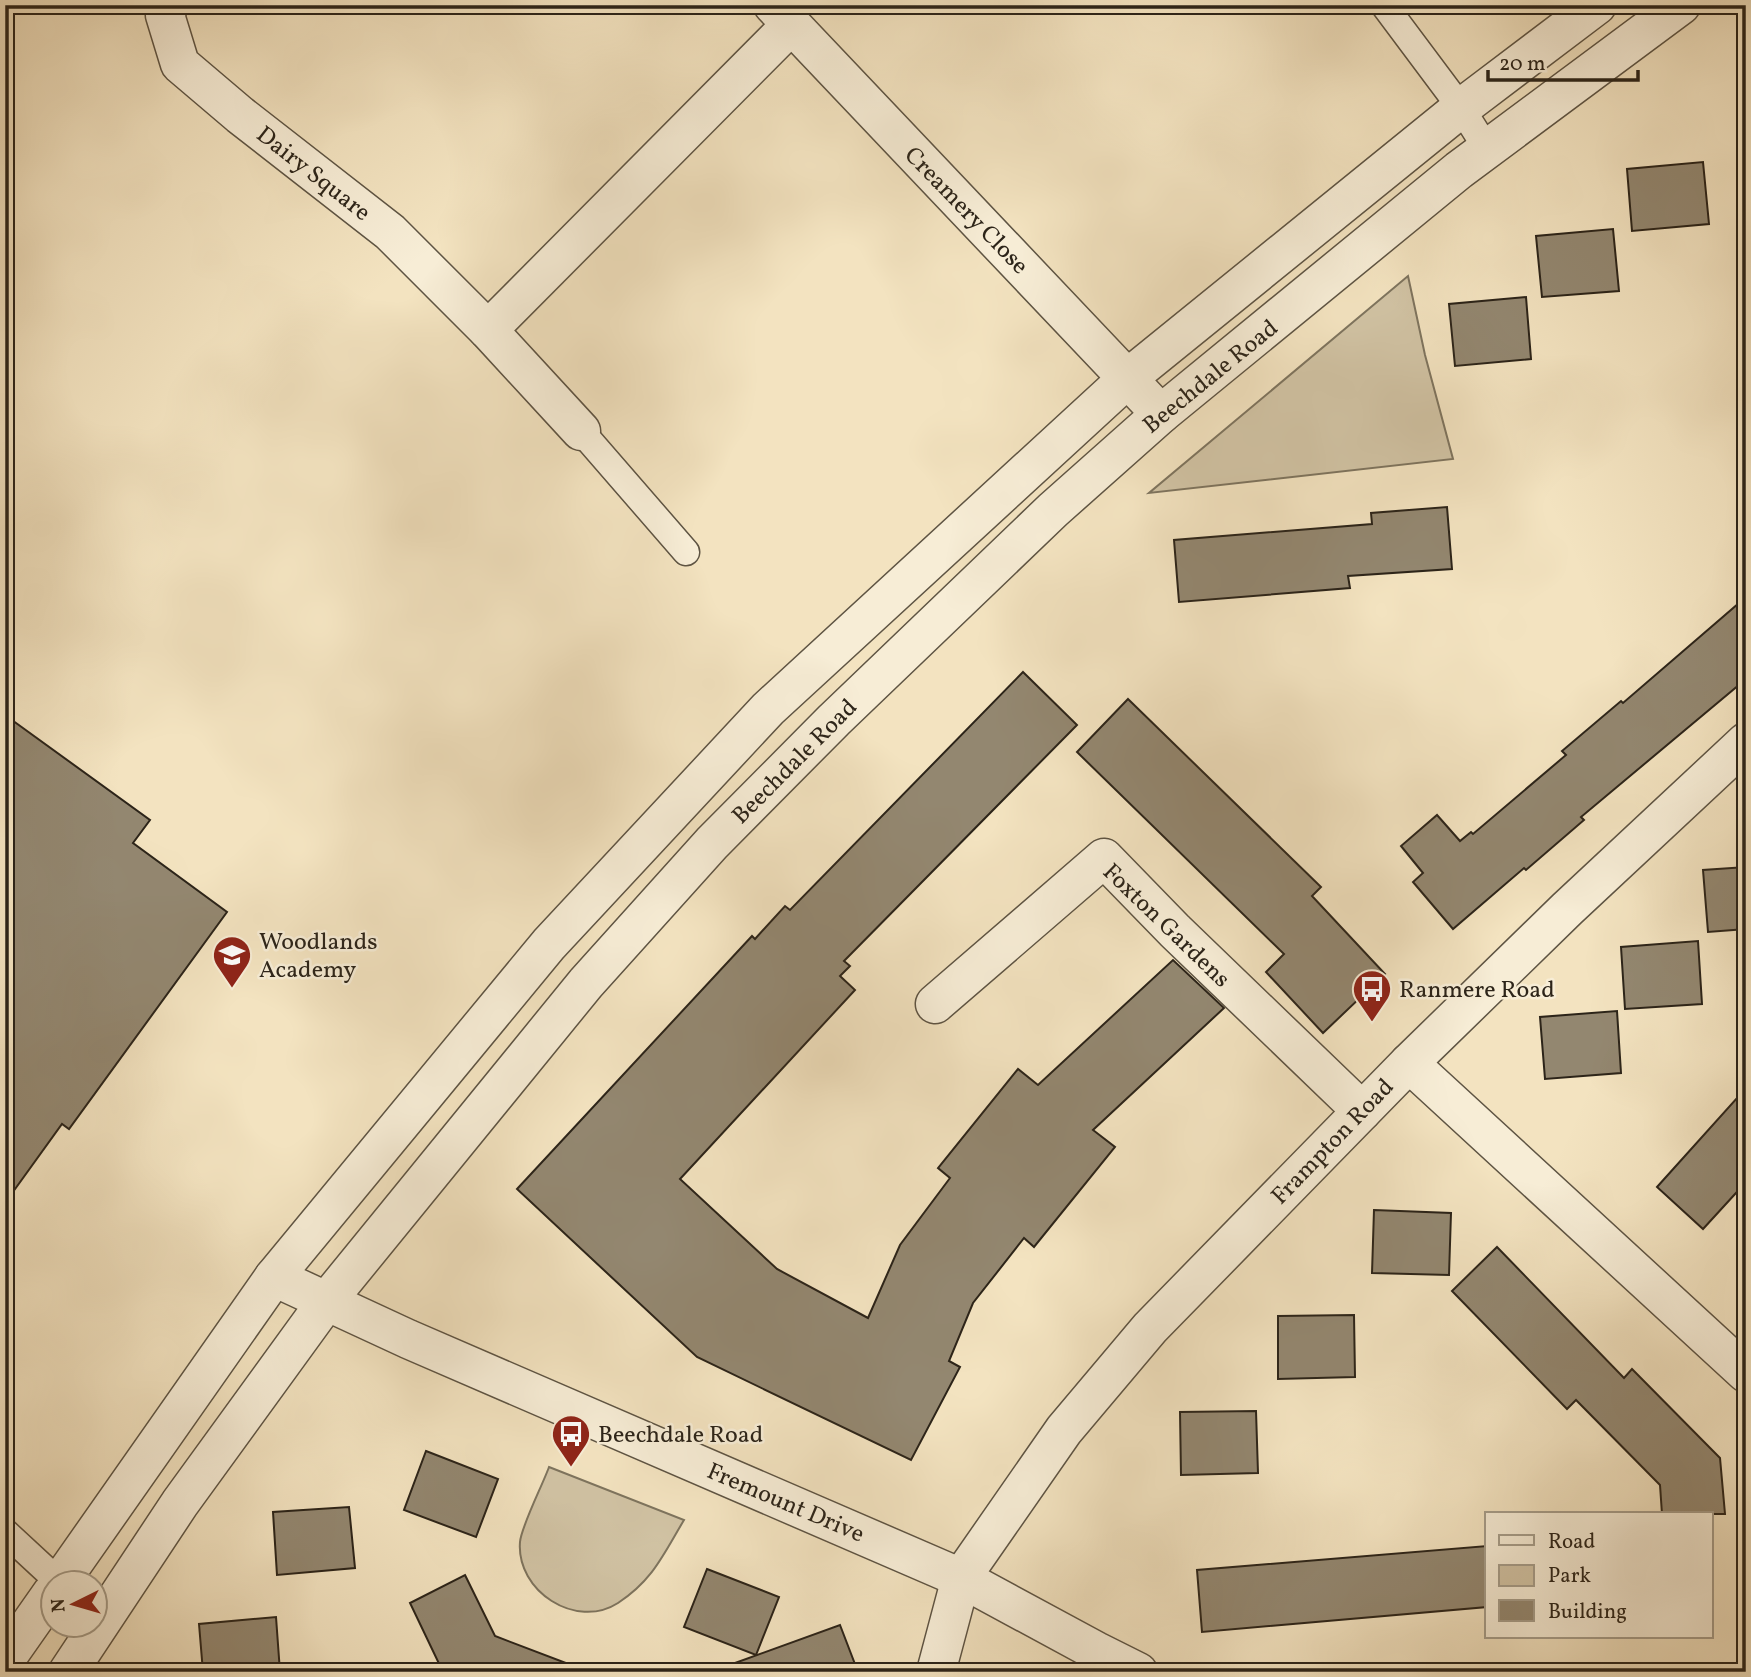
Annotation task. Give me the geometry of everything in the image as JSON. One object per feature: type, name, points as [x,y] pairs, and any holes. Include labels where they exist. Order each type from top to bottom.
[{"type":"street","name":"Dairy Square","points":[[169,5],[164,15],[180,64],[390,232],[488,330],[581,431]]},
{"type":"street","name":"Beechdale Road","points":[[70,1568],[274,1277],[549,944],[768,709],[1128,378],[1461,108],[1597,5]]},
{"type":"street","name":"Beechdale Road","points":[[68,1672],[180,1503],[326,1302],[586,983],[712,843],[834,720],[1053,510],[1161,414],[1487,149],[1681,5]]},
{"type":"street","points":[[488,330],[782,15]]},
{"type":"street","name":"Creamery Close","points":[[782,15],[1161,414]]},
{"type":"street","name":"Frampton Road","points":[[936,1672],[961,1578],[1064,1430],[1142,1339],[1409,1063],[1567,909],[1746,742]]},
{"type":"street","name":"Foxton Gardens","points":[[935,1004],[1104,858],[1175,931],[1362,1111]]},
{"type":"street","points":[[1409,1063],[1746,1373]]},
{"type":"street","name":"Fremount Drive","points":[[274,1277],[961,1578],[1138,1672]]},
{"type":"street","points":[[5,1660],[38,1613]]},
{"type":"lane","points":[[1384,5],[1461,108],[1487,149]]},
{"type":"lane","points":[[581,431],[686,552]]},
{"type":"lane","points":[[5,1532],[44,1568]]},
{"type":"green space","points":[[1408,276],[1425,355],[1453,459],[1149,493]]},
{"type":"green space","points":[[549,1467],[684,1520],[649,1576],[618,1603],[602,1610],[584,1612],[552,1601],[538,1590],[521,1560],[521,1535]]},
{"type":"building","points":[[1703,162],[1709,224],[1632,231],[1627,169]]},
{"type":"building","points":[[1613,229],[1619,291],[1542,297],[1536,236]]},
{"type":"building","points":[[1526,297],[1531,359],[1455,366],[1449,304]]},
{"type":"building","points":[[1447,507],[1452,569],[1348,576],[1350,588],[1179,602],[1174,540],[1372,524],[1371,513]]},
{"type":"building","points":[[1746,597],[1746,679],[1581,817],[1584,820],[1526,870],[1524,868],[1453,929],[1413,882],[1423,873],[1401,846],[1437,815],[1460,841],[1471,832],[1473,834],[1566,755],[1562,751],[1621,701],[1623,703]]},
{"type":"building","points":[[1023,672],[1077,725],[844,961],[850,966],[840,976],[855,990],[680,1179],[777,1269],[868,1318],[900,1245],[950,1178],[938,1168],[1018,1069],[1038,1085],[1173,960],[1224,1008],[1093,1130],[1115,1147],[1034,1247],[1024,1238],[973,1303],[949,1361],[960,1367],[911,1460],[697,1357],[517,1189],[752,936],[755,939],[785,906],[790,910]]},
{"type":"building","points":[[1128,699],[1321,887],[1312,896],[1385,974],[1323,1033],[1266,972],[1284,954],[1077,752]]},
{"type":"building","points":[[5,715],[150,820],[133,843],[227,912],[69,1129],[62,1124],[5,1203]]},
{"type":"building","points":[[1746,867],[1746,929],[1708,932],[1703,870]]},
{"type":"building","points":[[1698,941],[1702,1004],[1625,1009],[1621,947]]},
{"type":"building","points":[[1617,1011],[1621,1073],[1545,1079],[1540,1017]]},
{"type":"building","points":[[1746,1088],[1746,1182],[1703,1229],[1657,1187]]},
{"type":"building","points":[[1374,1210],[1451,1213],[1449,1275],[1372,1273]]},
{"type":"building","points":[[1497,1247],[1624,1378],[1632,1369],[1720,1458],[1725,1514],[1662,1512],[1660,1485],[1576,1400],[1567,1409],[1452,1291]]},
{"type":"building","points":[[1354,1315],[1355,1377],[1278,1379],[1278,1316]]},
{"type":"building","points":[[1256,1411],[1258,1473],[1181,1475],[1180,1412]]},
{"type":"building","points":[[426,1451],[498,1479],[476,1537],[404,1510]]},
{"type":"building","points":[[349,1507],[355,1568],[277,1575],[273,1512]]},
{"type":"building","points":[[1485,1546],[1485,1607],[1202,1632],[1197,1570]]},
{"type":"building","points":[[707,1569],[779,1597],[756,1655],[684,1627]]},
{"type":"building","points":[[465,1575],[495,1636],[579,1668],[579,1672],[443,1672],[410,1603]]},
{"type":"building","points":[[276,1617],[280,1672],[203,1672],[199,1624]]},
{"type":"building","points":[[840,1625],[858,1672],[725,1672],[724,1667]]},
{"type":"place","name":"Woodlands Academy","points":[[232,989]]},
{"type":"place","name":"Ranmere Road","points":[[1372,1023]]},
{"type":"place","name":"Beechdale Road","points":[[571,1468]]}]
